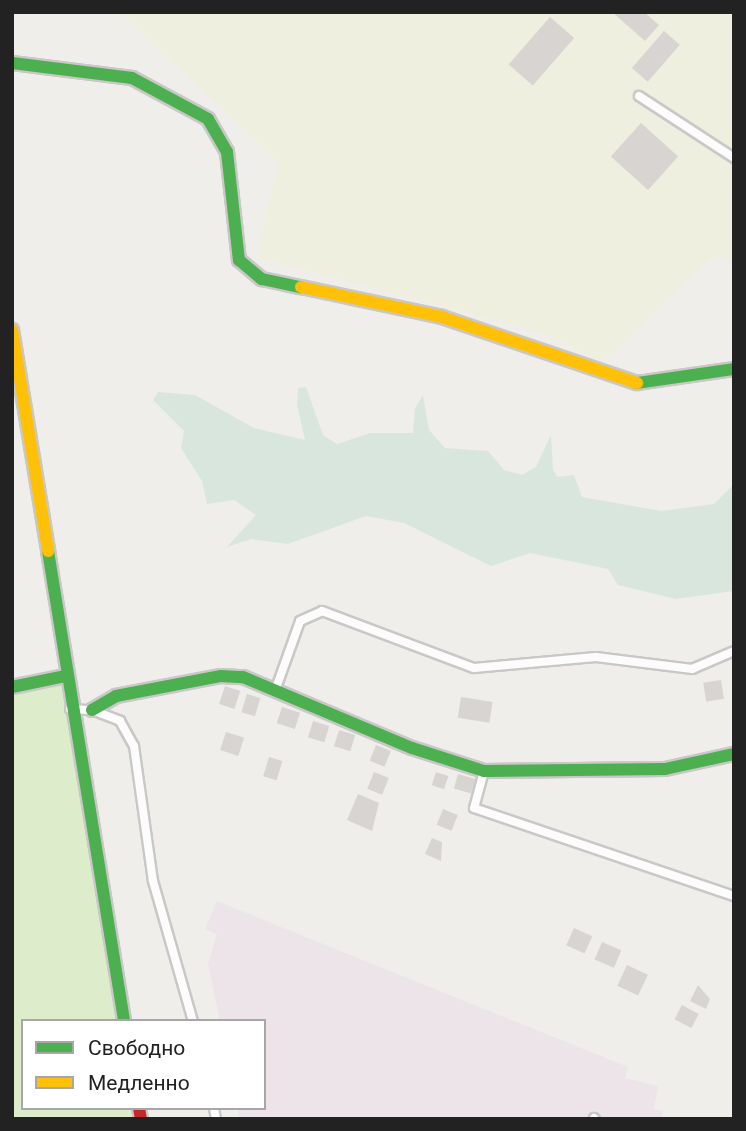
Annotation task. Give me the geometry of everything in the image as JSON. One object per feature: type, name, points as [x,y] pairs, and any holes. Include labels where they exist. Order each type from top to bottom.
[{"type":"street","points":[[12,64],[132,78],[208,119],[228,152],[239,260],[262,279],[442,317],[629,384],[734,369]]},
{"type":"street","points":[[639,96],[734,158]]},
{"type":"street","points":[[12,330],[53,569],[70,709],[124,1019]]},
{"type":"street","points":[[275,691],[300,621],[322,611],[474,668],[596,657],[692,669],[734,651]]},
{"type":"street","points":[[12,687],[65,676]]},
{"type":"street","points":[[92,710],[116,696],[221,676],[243,677],[412,748],[484,771],[665,769],[734,754]]},
{"type":"street","points":[[70,709],[92,710],[120,721],[134,746],[153,881],[192,1019]]},
{"type":"street","points":[[484,771],[474,808],[734,896]]},
{"type":"shaded area","points":[[306,387],[323,435],[337,444],[370,433],[413,433],[415,408],[423,395],[429,430],[445,448],[488,451],[504,470],[522,475],[536,467],[551,435],[553,469],[557,477],[574,475],[582,497],[661,511],[714,504],[732,486],[734,591],[676,599],[618,585],[608,569],[530,553],[491,566],[404,523],[366,516],[288,544],[251,539],[227,547],[256,515],[234,500],[207,504],[202,481],[181,448],[184,431],[153,400],[158,392],[195,395],[254,428],[305,440],[297,405],[298,388]]},
{"type":"shaded area","points":[[217,901],[628,1067],[625,1078],[658,1086],[654,1109],[663,1111],[662,1119],[239,1119],[238,1110],[266,1110],[266,1019],[220,1019],[208,964],[217,934],[205,929]]},
{"type":"green space","points":[[119,12],[734,12],[734,260],[711,257],[603,362],[543,334],[257,257],[278,162]]},
{"type":"green space","points":[[62,679],[121,1019],[21,1019],[21,1110],[136,1110],[137,1119],[12,1119],[12,689]]},
{"type":"building","points":[[612,12],[644,12],[659,25],[645,41]]},
{"type":"building","points":[[550,17],[574,38],[533,86],[509,65]]},
{"type":"building","points":[[664,31],[680,45],[648,82],[632,68]]},
{"type":"building","points":[[641,123],[678,156],[648,190],[611,156]]},
{"type":"building","points":[[721,680],[724,699],[706,702],[703,683]]},
{"type":"building","points":[[225,686],[240,691],[234,709],[219,704]]},
{"type":"building","points":[[247,694],[260,698],[255,716],[241,712]]},
{"type":"building","points":[[461,697],[493,702],[489,723],[458,718]]},
{"type":"building","points":[[282,707],[300,713],[295,729],[277,723]]},
{"type":"building","points":[[313,721],[329,726],[324,742],[308,737]]},
{"type":"building","points":[[339,730],[355,735],[350,751],[334,746]]},
{"type":"building","points":[[226,732],[244,738],[238,756],[220,750]]},
{"type":"building","points":[[376,745],[391,751],[384,767],[370,761]]},
{"type":"building","points":[[269,757],[282,761],[277,780],[263,776]]},
{"type":"building","points":[[374,772],[389,778],[382,795],[367,789]]},
{"type":"building","points":[[436,772],[448,776],[444,789],[432,785]]},
{"type":"building","points":[[458,774],[475,779],[471,793],[454,788]]},
{"type":"building","points":[[358,794],[379,803],[372,831],[347,820]]},
{"type":"building","points":[[443,809],[458,815],[451,831],[437,825]]},
{"type":"building","points":[[432,838],[442,842],[441,861],[425,854]]},
{"type":"building","points":[[574,928],[592,936],[585,953],[566,945]]},
{"type":"building","points":[[602,942],[621,950],[614,968],[595,959]]},
{"type":"building","points":[[627,965],[648,975],[638,996],[617,986]]},
{"type":"building","points":[[698,985],[710,999],[706,1009],[690,1001]]},
{"type":"building","points":[[682,1005],[699,1014],[691,1028],[674,1019]]},
{"type":"traffic: fast","points":[[12,63],[132,78],[208,119],[227,152],[239,260],[262,279],[301,287]]},
{"type":"traffic: fast","points":[[637,383],[734,369]]},
{"type":"traffic: fast","points":[[48,551],[124,1019]]},
{"type":"traffic: fast","points":[[12,687],[65,676]]},
{"type":"traffic: fast","points":[[92,710],[116,696],[221,676],[243,677],[412,748],[484,771],[665,769],[734,754]]},
{"type":"traffic: slow","points":[[301,287],[442,317],[637,383]]},
{"type":"traffic: slow","points":[[12,330],[48,551]]},
{"type":"traffic: jam","points":[[139,1110],[141,1119]]}]
